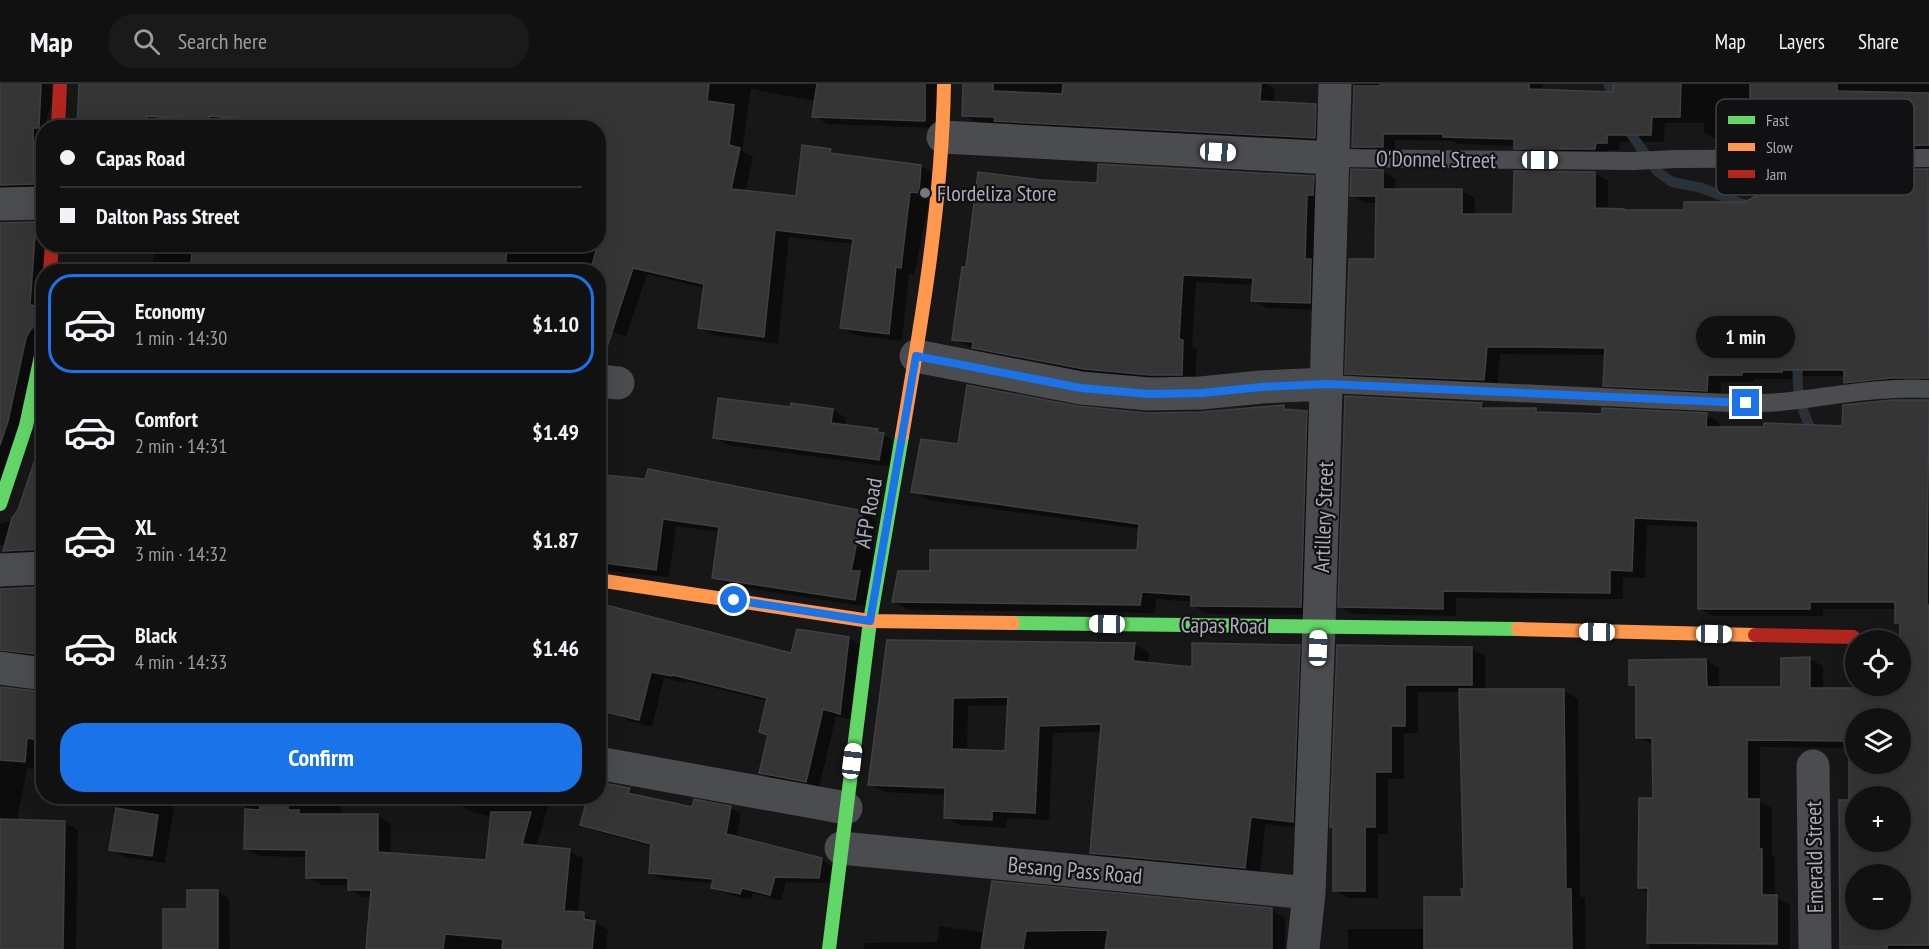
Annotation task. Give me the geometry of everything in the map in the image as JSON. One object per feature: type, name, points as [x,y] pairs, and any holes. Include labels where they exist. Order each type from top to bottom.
[{"type":"street","points":[[58,120],[60,84]]},
{"type":"street","name":"AFP Road","points":[[829,949],[870,621],[916,356],[933,241],[943,137],[944,84]]},
{"type":"street","name":"Artillery Street","points":[[1303,949],[1309,893],[1319,626],[1335,84]]},
{"type":"street","name":"O'Donnel Street","points":[[943,137],[1333,159]]},
{"type":"street","points":[[0,204],[36,203]]},
{"type":"street","points":[[916,356],[1081,388],[1149,394],[1202,393],[1327,384]]},
{"type":"street","points":[[0,504],[26,426],[36,379]]},
{"type":"street","points":[[0,570],[36,568]]},
{"type":"street","name":"Capas Road","points":[[606,581],[870,621],[1319,626],[1845,637]]},
{"type":"street","points":[[0,668],[36,673]]},
{"type":"street","points":[[606,764],[846,808]]},
{"type":"street","name":"Emerald Street","points":[[1813,766],[1815,949]]},
{"type":"street","name":"Besang Pass Road","points":[[841,848],[1309,893]]},
{"type":"lane","name":"O'Donnel Street","points":[[1914,158],[1929,158]]},
{"type":"lane","name":"O'Donnel Street","points":[[1333,159],[1633,161],[1716,159]]},
{"type":"lane","points":[[1327,384],[1707,402],[1779,403],[1809,397],[1907,388],[1929,389]]},
{"type":"building","points":[[0,84],[41,84],[39,120],[36,120],[36,128],[33,128],[34,184],[0,185]]},
{"type":"building","points":[[79,84],[709,84],[707,101],[734,105],[729,145],[740,148],[731,189],[796,196],[802,145],[831,149],[830,153],[921,165],[919,193],[910,192],[901,268],[896,267],[889,334],[840,328],[853,239],[775,230],[764,337],[698,328],[704,284],[633,268],[606,350],[606,264],[592,264],[596,252],[606,252],[606,120],[256,120],[209,116],[209,120],[197,120],[147,116],[147,120],[77,120]]},
{"type":"building","points":[[817,84],[925,84],[925,121],[812,117]]},
{"type":"building","points":[[963,84],[993,84],[993,91],[1062,94],[1063,84],[1261,84],[1260,101],[1316,104],[1315,138],[994,121],[995,117],[962,116]]},
{"type":"building","points":[[1380,84],[1529,84],[1529,89],[1613,92],[1613,84],[1681,84],[1680,117],[1652,117],[1651,135],[1607,135],[1607,143],[1596,143],[1595,149],[1514,149],[1514,139],[1443,137],[1443,134],[1383,134],[1383,147],[1352,147],[1354,86],[1380,86]]},
{"type":"building","points":[[1750,84],[1837,84],[1837,91],[1929,93],[1929,145],[1914,145],[1914,99],[1750,99]]},
{"type":"building","points":[[1098,164],[1314,176],[1313,195],[1307,195],[1305,259],[1311,259],[1310,303],[1251,301],[1253,278],[1183,275],[1179,339],[1183,340],[1182,375],[1150,375],[1084,369],[972,348],[973,342],[952,340],[962,267],[966,267],[978,172],[1042,180],[1097,183]]},
{"type":"building","points":[[1351,169],[1383,170],[1383,189],[1462,189],[1462,214],[1513,214],[1514,171],[1595,172],[1595,208],[1684,210],[1684,202],[1745,202],[1757,195],[1914,195],[1914,169],[1928,169],[1929,378],[1891,378],[1844,383],[1844,370],[1782,370],[1782,372],[1742,372],[1742,375],[1708,375],[1707,391],[1603,386],[1605,348],[1538,347],[1487,347],[1484,380],[1345,374],[1349,259],[1375,259],[1376,196],[1350,196]]},
{"type":"building","points":[[36,222],[30,305],[36,306],[36,325],[26,338],[8,421],[0,445],[0,223]]},
{"type":"building","points":[[192,252],[506,252],[506,264],[191,264]]},
{"type":"building","points":[[967,385],[1077,406],[1147,413],[1201,412],[1284,405],[1284,409],[1307,411],[1301,607],[1191,606],[1191,595],[1142,592],[1140,605],[892,602],[898,571],[930,571],[930,550],[1137,550],[1139,524],[911,492],[921,439],[958,444]]},
{"type":"building","points":[[1345,396],[1482,403],[1481,408],[1536,408],[1536,412],[1602,414],[1602,408],[1707,413],[1706,427],[1764,427],[1764,423],[1842,426],[1843,405],[1892,400],[1929,400],[1927,605],[1929,605],[1929,945],[1840,948],[1839,800],[1845,800],[1845,852],[1911,852],[1911,786],[1849,786],[1849,774],[1911,774],[1911,708],[1845,708],[1845,741],[1747,740],[1747,799],[1759,799],[1762,895],[1777,895],[1777,944],[1647,943],[1648,888],[1638,888],[1639,798],[1653,798],[1652,738],[1636,738],[1636,685],[1629,685],[1629,660],[1706,659],[1707,687],[1781,687],[1781,658],[1810,657],[1810,688],[1845,688],[1845,696],[1911,696],[1911,630],[1900,630],[1900,623],[1895,623],[1895,602],[1810,602],[1810,609],[1698,609],[1698,521],[1634,518],[1632,571],[1610,570],[1610,593],[1443,591],[1443,609],[1338,607]]},
{"type":"building","points":[[718,398],[790,407],[791,403],[833,409],[831,423],[878,429],[877,432],[884,433],[879,460],[713,438]]},
{"type":"building","points":[[36,457],[36,549],[3,551],[12,518],[18,510]]},
{"type":"building","points":[[648,469],[863,511],[851,571],[860,571],[855,600],[712,578],[719,527],[663,519],[656,570],[606,563],[606,475],[645,479]]},
{"type":"building","points":[[36,587],[36,654],[0,650],[0,589]]},
{"type":"building","points":[[606,605],[791,653],[797,629],[849,637],[840,714],[823,709],[806,782],[759,773],[768,735],[759,732],[767,698],[673,675],[651,672],[639,720],[606,712]]},
{"type":"building","points":[[887,640],[1135,643],[1133,661],[1192,667],[1192,643],[1300,645],[1293,822],[1251,817],[1245,868],[1090,853],[1101,724],[1039,726],[1035,813],[992,811],[992,820],[944,818],[945,788],[868,785]],"holes":[[[1008,697],[1005,751],[952,749],[953,698]]]},
{"type":"building","points":[[1337,645],[1472,647],[1472,685],[1405,685],[1405,726],[1391,726],[1391,772],[1375,772],[1375,827],[1365,827],[1365,891],[1333,891],[1333,827],[1330,827]]},
{"type":"building","points":[[0,687],[36,691],[36,740],[27,738],[25,762],[0,760]]},
{"type":"building","points":[[1459,689],[1564,689],[1566,889],[1571,889],[1572,949],[1424,949],[1424,897],[1462,897],[1461,889],[1464,889]]},
{"type":"building","points":[[606,784],[630,788],[628,793],[692,807],[694,799],[731,806],[726,834],[822,858],[819,878],[775,877],[770,895],[742,888],[740,894],[711,888],[713,879],[649,873],[651,844],[580,825],[586,804],[606,804]]},
{"type":"building","points":[[260,804],[288,804],[288,810],[299,810],[299,814],[378,814],[378,852],[486,860],[491,812],[531,812],[522,844],[570,849],[564,911],[584,912],[584,919],[595,921],[592,949],[502,949],[503,939],[445,934],[443,949],[366,949],[371,890],[348,890],[348,878],[306,878],[306,850],[244,849],[245,809],[260,810]]},
{"type":"building","points":[[116,808],[158,815],[152,856],[109,850]]},
{"type":"building","points":[[0,819],[65,821],[63,949],[0,949]]},
{"type":"building","points":[[992,881],[1272,908],[1272,949],[1105,949],[1108,930],[1026,931],[1023,949],[981,949]]},
{"type":"building","points":[[187,890],[218,890],[218,949],[163,949],[163,909],[187,909]]},
{"type":"waterway","points":[[1608,84],[1615,104]]},
{"type":"waterway","points":[[1625,124],[1658,172],[1672,182],[1716,193]]},
{"type":"waterway","points":[[1720,195],[1753,208]]},
{"type":"waterway","points":[[1798,357],[1800,398],[1815,437]]},
{"type":"traffic: fast","points":[[0,504],[26,426],[36,379]]},
{"type":"traffic: fast","points":[[829,949],[870,621],[902,436]]},
{"type":"traffic: fast","points":[[1013,623],[1518,629]]},
{"type":"traffic: slow","points":[[902,436],[924,304],[935,216],[944,84]]},
{"type":"traffic: slow","points":[[606,581],[870,621],[1013,623]]},
{"type":"traffic: slow","points":[[1518,629],[1755,635]]},
{"type":"traffic: jam","points":[[58,120],[60,84]]},
{"type":"traffic: jam","points":[[51,252],[51,264]]},
{"type":"traffic: jam","points":[[1755,635],[1845,637]]},
{"type":"place","name":"Flordeliza Store","points":[[925,193]]},
{"type":"route","points":[[734,600],[870,621],[916,356],[1081,388],[1149,394],[1202,393],[1327,384],[1746,403]]}]
